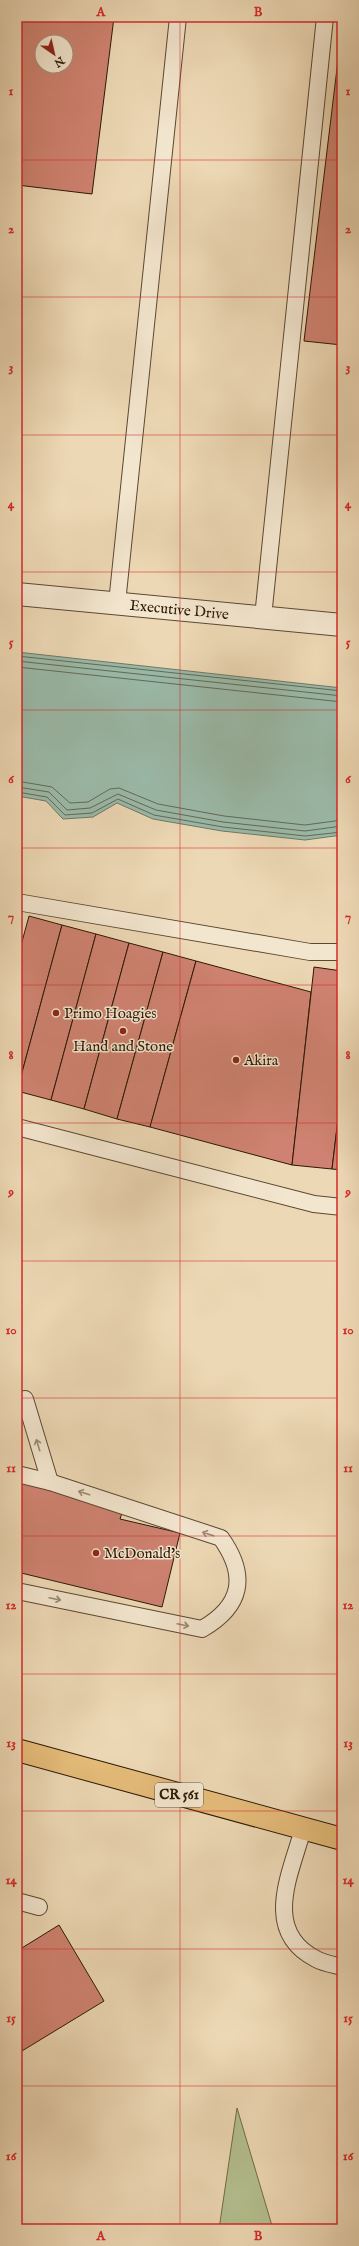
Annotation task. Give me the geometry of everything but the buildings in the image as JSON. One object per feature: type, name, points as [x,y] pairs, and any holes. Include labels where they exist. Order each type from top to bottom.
[{"type":"main road","name":"CR 561","points":[[17,1750],[342,1839]]},
{"type":"street","name":"Executive Drive","points":[[17,594],[342,625]]},
{"type":"lane","points":[[117,603],[178,17]]},
{"type":"lane","points":[[263,618],[325,17]]},
{"type":"lane","points":[[17,902],[310,952],[342,952]]},
{"type":"lane","points":[[17,1127],[314,1204],[342,1207]]},
{"type":"lane","points":[[17,1413],[25,1399],[50,1482]]},
{"type":"lane","points":[[17,1474],[50,1482],[221,1538],[232,1553],[237,1570],[237,1589],[230,1606],[222,1615],[202,1629],[17,1591]]},
{"type":"lane","points":[[303,1829],[283,1901],[283,1919],[289,1936],[301,1951],[317,1960],[342,1967]]},
{"type":"lane","points":[[17,1901],[39,1907]]},
{"type":"green space","points":[[237,2108],[273,2229],[219,2229]]},
{"type":"water","points":[[17,652],[342,688],[342,835],[305,840],[222,831],[153,819],[117,803],[93,817],[63,819],[46,801],[17,796]]},
{"type":"place","name":"Primo Hoagies","points":[[56,1013]]},
{"type":"place","name":"Hand and Stone","points":[[123,1031]]},
{"type":"place","name":"Akira","points":[[236,1060]]},
{"type":"place","name":"McDonald's","points":[[96,1553]]}]
